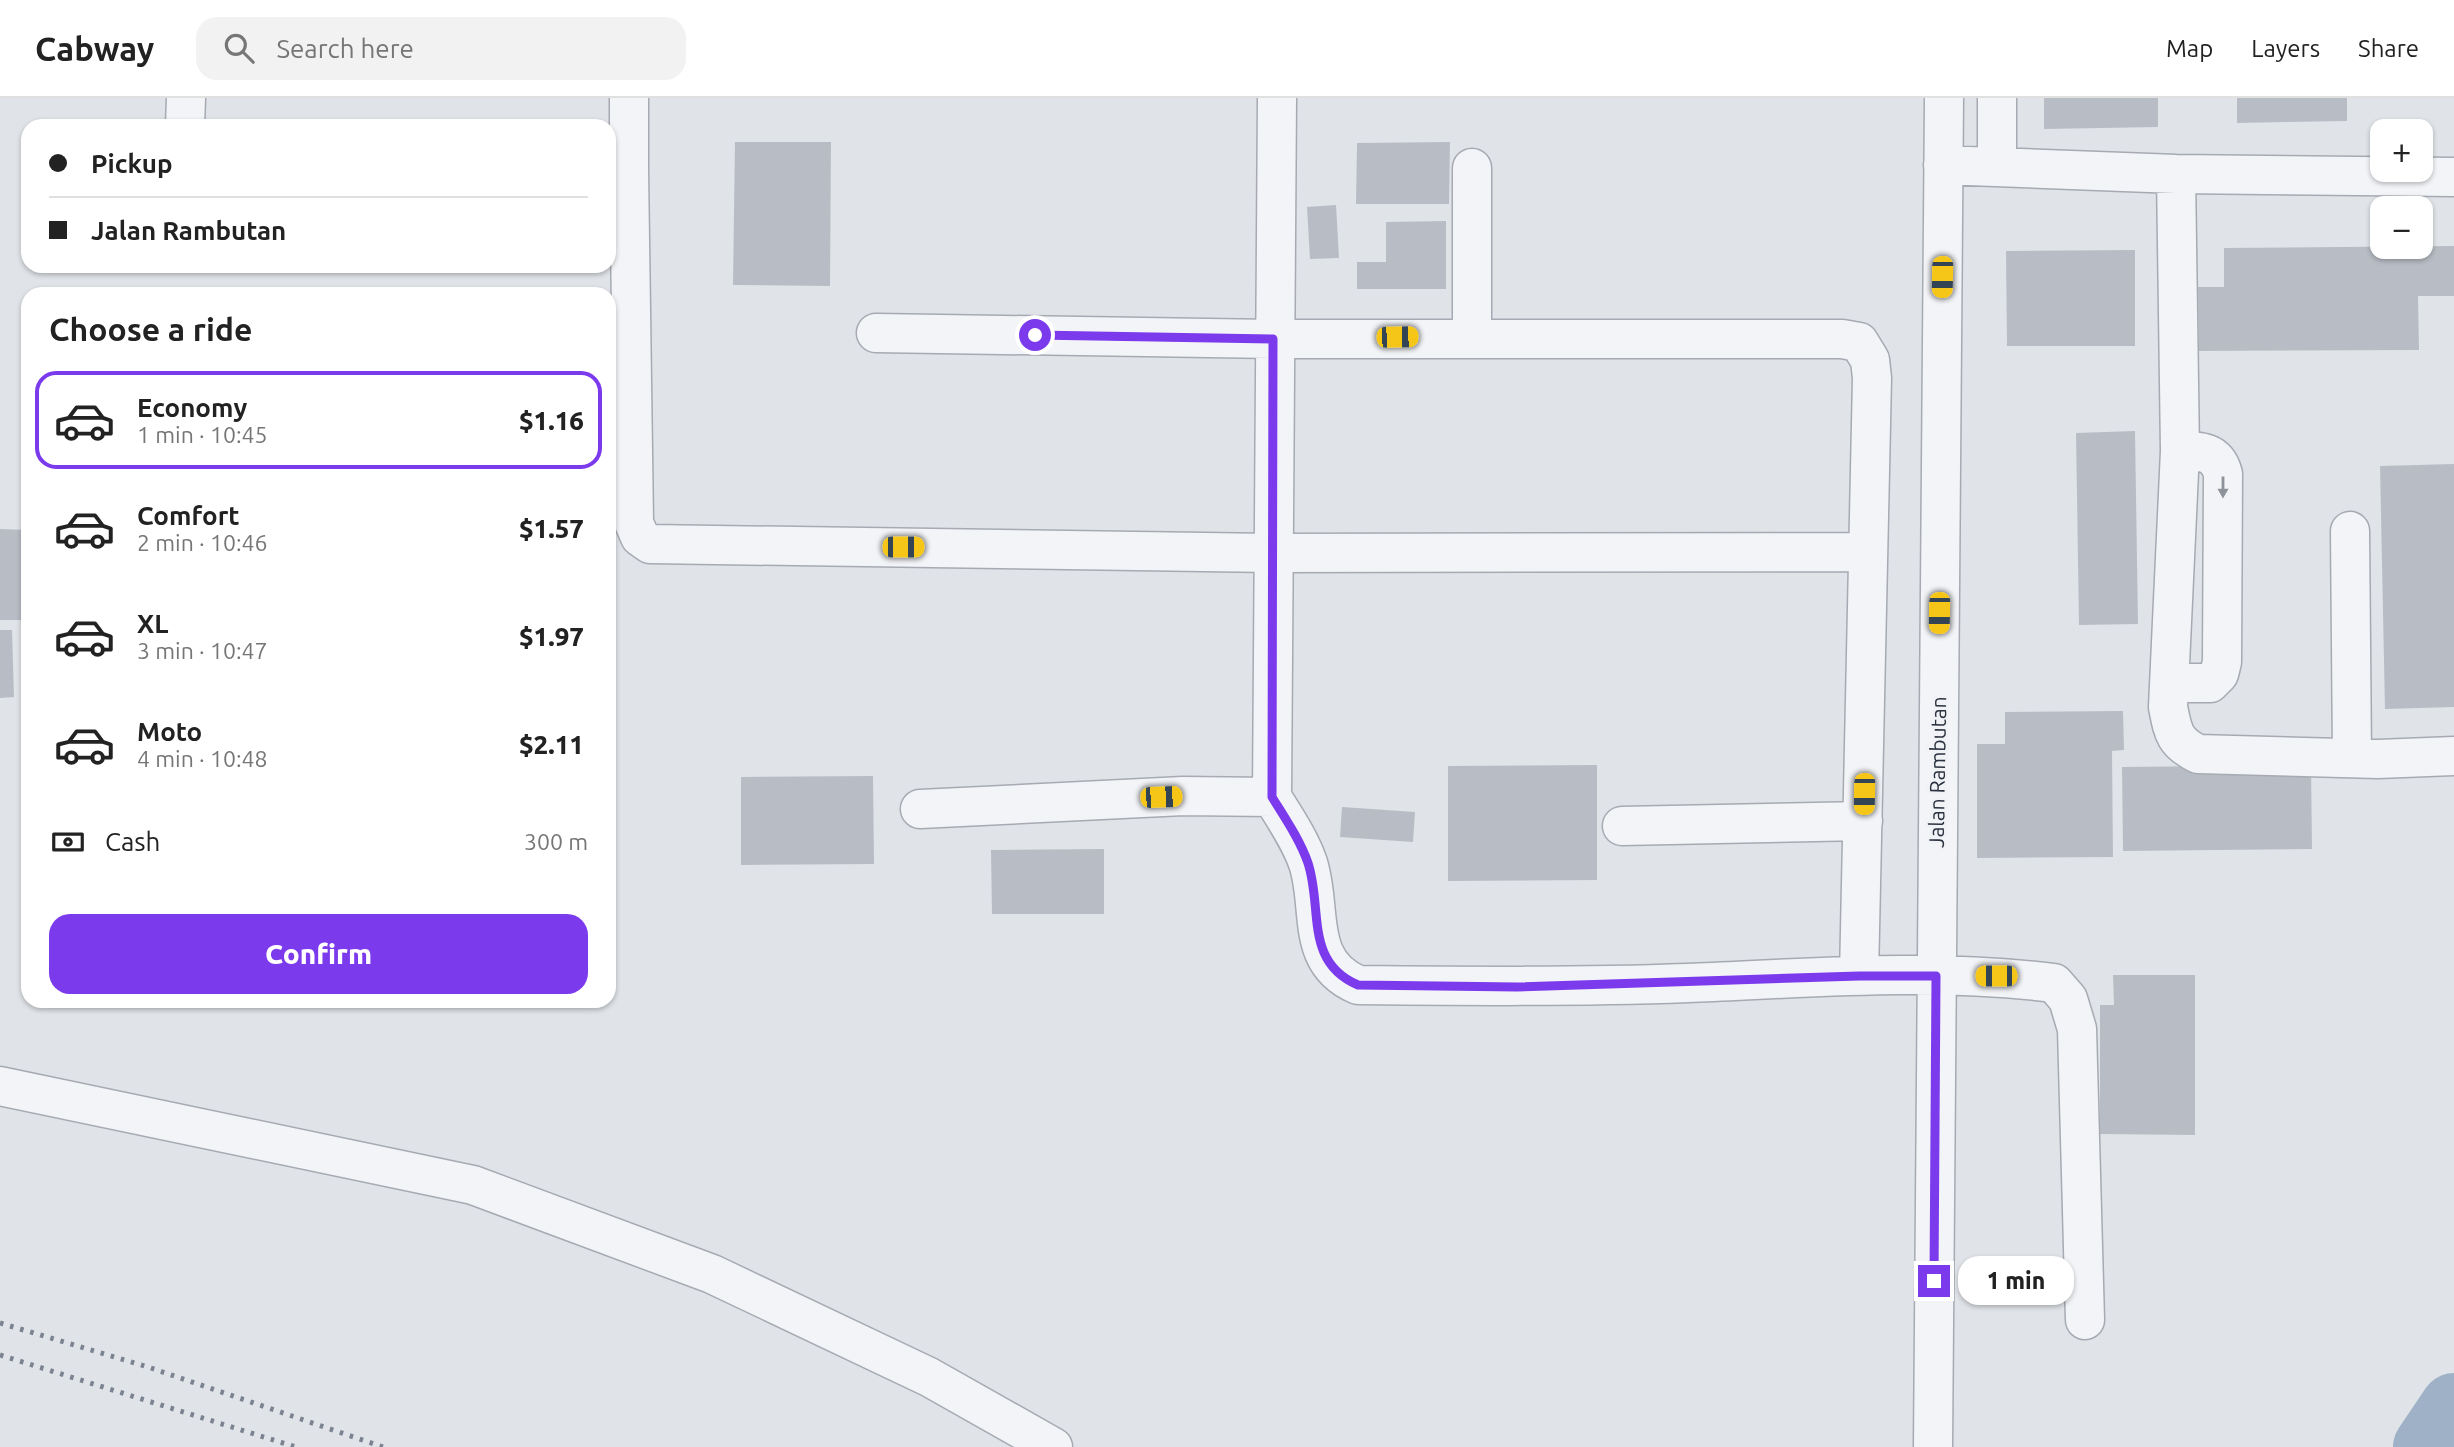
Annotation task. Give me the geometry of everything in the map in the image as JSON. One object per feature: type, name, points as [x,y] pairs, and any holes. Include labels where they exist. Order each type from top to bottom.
[{"type":"street","points":[[185,119],[186,98]]},
{"type":"street","points":[[629,98],[619,170],[634,523],[640,537],[650,544],[1274,553],[1868,552]]},
{"type":"street","points":[[1277,98],[1273,339],[1272,797],[1290,824],[1308,864],[1325,959],[1340,977],[1358,985],[1530,987],[1859,976],[1996,976],[2054,984],[2068,999],[2077,1029],[2085,1320]]},
{"type":"street","name":"Jalan Rambutan","points":[[1933,1447],[1944,98]]},
{"type":"street","points":[[1997,98],[1997,167]]},
{"type":"street","points":[[1942,165],[2176,174],[2454,177]]},
{"type":"street","points":[[1472,168],[1472,336]]},
{"type":"street","points":[[2176,174],[2180,451],[2168,707],[2173,729],[2181,745],[2198,754],[2352,758],[2454,756]]},
{"type":"street","points":[[876,333],[1273,339],[1472,336],[1842,339],[1859,342],[1870,360],[1871,378],[1859,976]]},
{"type":"street","points":[[2170,683],[2210,683],[2219,674],[2222,662],[2223,474],[2220,462],[2211,454],[2180,451]]},
{"type":"street","points":[[2350,531],[2352,758]]},
{"type":"street","points":[[920,809],[1183,796],[1272,797]]},
{"type":"street","points":[[1622,826],[1863,821]]},
{"type":"street","points":[[0,1086],[472,1185],[712,1274],[929,1377],[1053,1447]]},
{"type":"building","points":[[2044,98],[2158,98],[2158,127],[2044,129]]},
{"type":"building","points":[[2237,98],[2347,98],[2347,121],[2237,123]]},
{"type":"building","points":[[735,142],[831,142],[830,286],[733,285]]},
{"type":"building","points":[[1450,142],[1449,204],[1356,204],[1357,143]]},
{"type":"building","points":[[1336,205],[1339,258],[1310,259],[1307,207]]},
{"type":"building","points":[[1446,221],[1446,289],[1357,289],[1357,262],[1386,262],[1386,222]]},
{"type":"building","points":[[2433,246],[2454,246],[2454,296],[2418,296],[2419,350],[2199,351],[2198,287],[2224,287],[2224,248],[2370,247],[2370,259],[2433,259]]},
{"type":"building","points":[[2135,250],[2135,346],[2007,346],[2006,251]]},
{"type":"building","points":[[2135,431],[2138,624],[2079,625],[2076,433]]},
{"type":"building","points":[[2454,464],[2454,707],[2385,709],[2380,466]]},
{"type":"building","points":[[0,529],[21,530],[21,620],[0,620]]},
{"type":"building","points":[[0,630],[12,630],[14,697],[0,698]]},
{"type":"building","points":[[2123,711],[2124,750],[2112,751],[2113,857],[1977,858],[1977,744],[2005,744],[2005,712]]},
{"type":"building","points":[[1597,765],[1597,880],[1448,881],[1448,766]]},
{"type":"building","points":[[2311,765],[2312,849],[2123,851],[2122,767]]},
{"type":"building","points":[[873,776],[874,864],[741,865],[741,777]]},
{"type":"building","points":[[1342,807],[1415,812],[1413,842],[1340,837]]},
{"type":"building","points":[[1104,849],[1104,914],[992,914],[991,850]]},
{"type":"building","points":[[2113,975],[2195,975],[2195,1135],[2100,1134],[2100,1005],[2114,1005]]},
{"type":"waterway","points":[[2427,1447],[2454,1407]]},
{"type":"railway","points":[[0,1323],[148,1367],[383,1447]]},
{"type":"railway","points":[[0,1355],[296,1447]]},
{"type":"route","points":[[1035,335],[1273,339],[1272,797],[1290,824],[1308,864],[1316,921],[1325,959],[1340,977],[1358,985],[1517,987],[1936,976],[1934,1281]]}]
